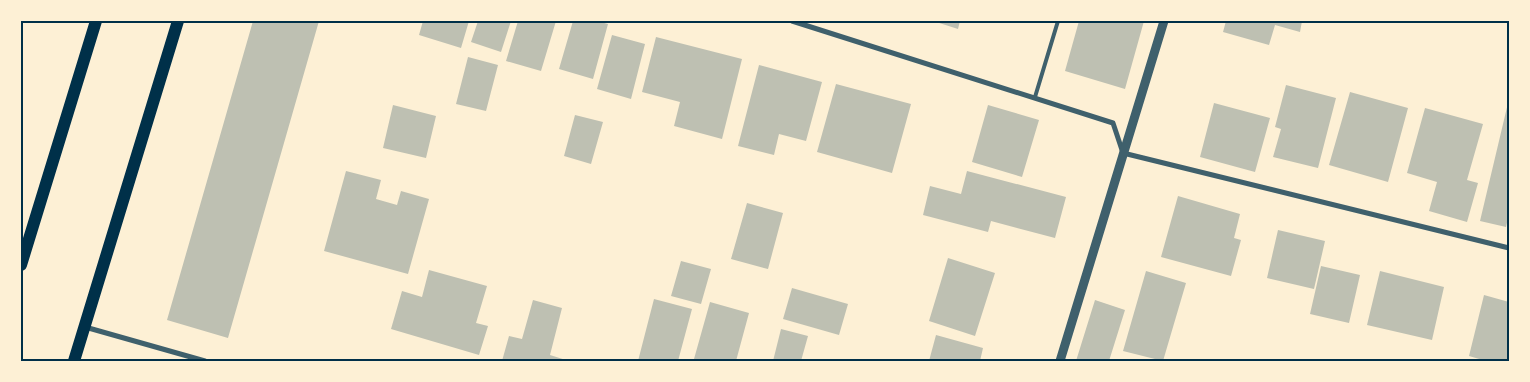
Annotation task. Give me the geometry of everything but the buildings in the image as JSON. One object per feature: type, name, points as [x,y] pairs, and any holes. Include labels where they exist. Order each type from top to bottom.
[{"type":"main road","points":[[21,265],[96,21]]},
{"type":"main road","points":[[74,361],[178,21]]},
{"type":"street","points":[[792,21],[1113,123],[1123,153]]},
{"type":"street","points":[[1060,361],[1164,21]]},
{"type":"street","points":[[1123,153],[1509,248]]},
{"type":"street","points":[[84,327],[205,361]]},
{"type":"lane","points":[[1035,97],[1058,21]]}]
